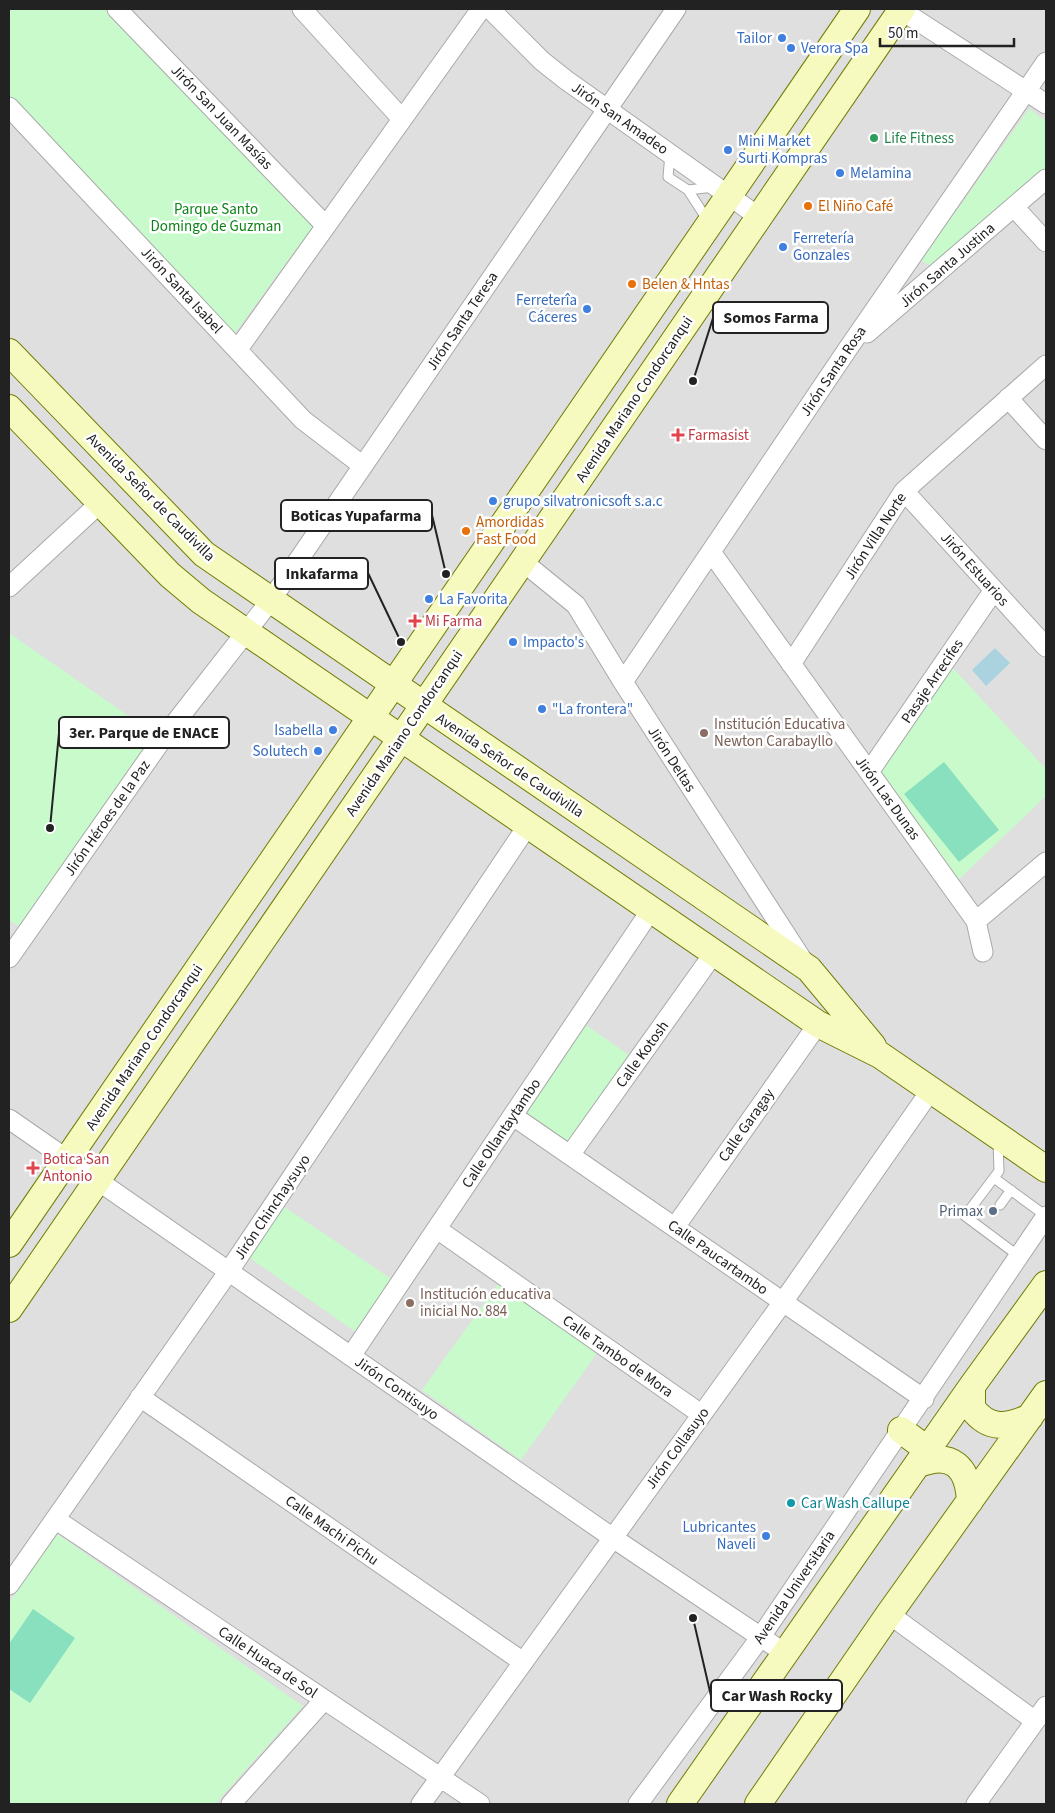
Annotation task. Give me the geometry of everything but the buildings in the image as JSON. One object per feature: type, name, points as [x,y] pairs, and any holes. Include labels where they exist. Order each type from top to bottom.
[{"type":"main road","name":"Avenida Mariano Condorcanqui","points":[[9,1244],[709,223],[722,191],[857,9]]},
{"type":"main road","name":"Avenida Mariano Condorcanqui","points":[[9,1309],[901,9]]},
{"type":"main road","name":"Avenida Señor de Caudivilla","points":[[9,352],[199,549],[392,684],[808,969],[880,1054]]},
{"type":"main road","name":"Avenida Señor de Caudivilla","points":[[9,408],[186,589],[245,632],[818,1024],[880,1054],[1046,1169]]},
{"type":"main road","name":"Avenida Universitaria","points":[[680,1804],[972,1386],[1046,1284]]},
{"type":"main road","points":[[972,1386],[972,1408],[985,1422],[1006,1426],[1030,1417]]},
{"type":"main road","points":[[758,1804],[889,1614],[1046,1394]]},
{"type":"main road","points":[[901,1430],[924,1457],[942,1459],[959,1467],[966,1475],[970,1500]]},
{"type":"street","name":"Jirón San Juan Masías","points":[[118,9],[326,226]]},
{"type":"street","points":[[302,9],[402,119]]},
{"type":"street","points":[[238,350],[481,9]]},
{"type":"street","name":"Jirón San Amadeo","points":[[490,9],[542,61],[759,217]]},
{"type":"street","name":"Jirón Santa Teresa","points":[[245,632],[271,600],[676,9]]},
{"type":"street","points":[[901,9],[1046,104]]},
{"type":"street","name":"Jirón Santa Rosa","points":[[622,682],[847,350],[1046,62]]},
{"type":"street","name":"Jirón Santa Isabel","points":[[9,106],[303,420],[363,466]]},
{"type":"street","name":"Jirón Santa Justina","points":[[847,350],[1046,179]]},
{"type":"street","points":[[1014,206],[1046,242]]},
{"type":"street","name":"Jirón Villa Norte","points":[[791,664],[904,491],[1046,365]]},
{"type":"street","points":[[1008,398],[1046,440]]},
{"type":"street","name":"Jirón Estuarios","points":[[904,491],[1046,647]]},
{"type":"street","points":[[9,587],[100,503]]},
{"type":"street","name":"Jirón Las Dunas","points":[[710,552],[976,921],[983,952]]},
{"type":"street","name":"Jirón Deltas","points":[[522,561],[576,605],[622,682],[808,969]]},
{"type":"street","name":"Pasaje Arrecifes","points":[[869,772],[994,590]]},
{"type":"street","name":"Jirón Héroes de la Paz","points":[[9,958],[15,936],[245,632]]},
{"type":"street","name":"Jirón Chinchaysuyo","points":[[9,1585],[229,1271],[528,825]]},
{"type":"street","points":[[976,921],[1046,862]]},
{"type":"street","name":"Calle Ollantaytambo","points":[[351,1356],[651,910]]},
{"type":"street","name":"Calle Kotosh","points":[[570,1155],[714,953]]},
{"type":"street","name":"Calle Garagay","points":[[675,1227],[818,1024]]},
{"type":"street","name":"Jirón Collasuyo","points":[[420,1804],[783,1302],[931,1090]]},
{"type":"street","name":"Calle Paucartambo","points":[[513,1116],[924,1399]]},
{"type":"street","name":"Jirón Contisuyo","points":[[9,1119],[613,1538],[786,1654]]},
{"type":"street","name":"Avenida Universitaria","points":[[638,1804],[760,1638],[924,1399],[1046,1216]]},
{"type":"street","name":"Calle Tambo de Mora","points":[[437,1230],[701,1414]]},
{"type":"street","name":"Calle Machi Pichu","points":[[140,1398],[523,1662]]},
{"type":"street","name":"Calle Huaca de Sol","points":[[55,1520],[480,1804]]},
{"type":"street","points":[[889,1614],[1035,1721]]},
{"type":"street","points":[[231,1804],[324,1700]]},
{"type":"street","points":[[976,1804],[1046,1706]]},
{"type":"lane","points":[[670,154],[668,177],[688,190],[709,223]]},
{"type":"lane","points":[[688,190],[722,191]]},
{"type":"lane","points":[[998,1136],[999,1171],[965,1216],[1020,1257]]},
{"type":"lane","points":[[994,1178],[1046,1216]]},
{"type":"lane","points":[[1000,1204],[1010,1190]]},
{"type":"lane","points":[[982,1229],[989,1220]]},
{"type":"shaded area","points":[[9,9],[1046,9],[1046,1804],[9,1804]]},
{"type":"green space","name":"Parque Santo Domingo de Guzman","points":[[9,9],[106,9],[314,225],[235,333],[9,96]]},
{"type":"green space","points":[[1029,109],[1046,121],[1046,168],[933,268],[921,260]]},
{"type":"green space","points":[[9,633],[156,735],[21,928],[9,920]]},
{"type":"green space","points":[[952,667],[1046,769],[1046,796],[956,882],[878,771]]},
{"type":"green space","points":[[944,762],[999,830],[959,862],[904,794]]},
{"type":"green space","points":[[583,1023],[629,1055],[567,1143],[521,1111]]},
{"type":"green space","points":[[283,1206],[393,1280],[357,1333],[247,1256]]},
{"type":"green space","points":[[498,1284],[597,1353],[521,1460],[422,1390]]},
{"type":"green space","points":[[56,1533],[303,1706],[215,1804],[9,1804],[9,1603]]},
{"type":"green space","points":[[33,1609],[75,1638],[30,1703],[9,1689],[9,1644]]},
{"type":"water","points":[[995,648],[1010,663],[986,686],[972,670]]},
{"type":"place","name":"Tailor","points":[[782,38]]},
{"type":"place","name":"Verora Spa","points":[[791,48]]},
{"type":"place","name":"Life Fitness","points":[[874,138]]},
{"type":"place","name":"Mini Market Surti Kompras","points":[[728,150]]},
{"type":"place","name":"Melamina","points":[[840,173]]},
{"type":"place","name":"El Niño Café","points":[[808,206]]},
{"type":"place","name":"Ferretería Gonzales","points":[[783,247]]},
{"type":"place","name":"Belen & Hntas","points":[[632,284]]},
{"type":"place","name":"Ferreterîa Cáceres","points":[[587,309]]},
{"type":"place","name":"Somos Farma","points":[[693,381]]},
{"type":"place","name":"Farmasist","points":[[678,435]]},
{"type":"place","name":"grupo silvatronicsoft s.a.c","points":[[493,501]]},
{"type":"place","name":"Amordidas Fast Food","points":[[466,531]]},
{"type":"place","name":"Boticas Yupafarma","points":[[446,574]]},
{"type":"place","name":"La Favorita","points":[[429,599]]},
{"type":"place","name":"Mi Farma","points":[[415,621]]},
{"type":"place","name":"Inkafarma","points":[[401,642]]},
{"type":"place","name":"Impacto's","points":[[513,642]]},
{"type":"place","name":"\"La frontera\"","points":[[542,709]]},
{"type":"place","name":"Isabella","points":[[333,730]]},
{"type":"place","name":"Institución Educativa Newton Carabayllo","points":[[704,733]]},
{"type":"place","name":"Solutech","points":[[318,751]]},
{"type":"place","name":"3er. Parque de ENACE","points":[[50,828]]},
{"type":"place","name":"Botica San Antonio","points":[[33,1168]]},
{"type":"place","name":"Primax","points":[[993,1211]]},
{"type":"place","name":"Institución educativa inicial No. 884","points":[[410,1303]]},
{"type":"place","name":"Car Wash Callupe","points":[[791,1503]]},
{"type":"place","name":"Lubricantes Naveli","points":[[766,1536]]},
{"type":"place","name":"Car Wash Rocky","points":[[693,1618]]}]
